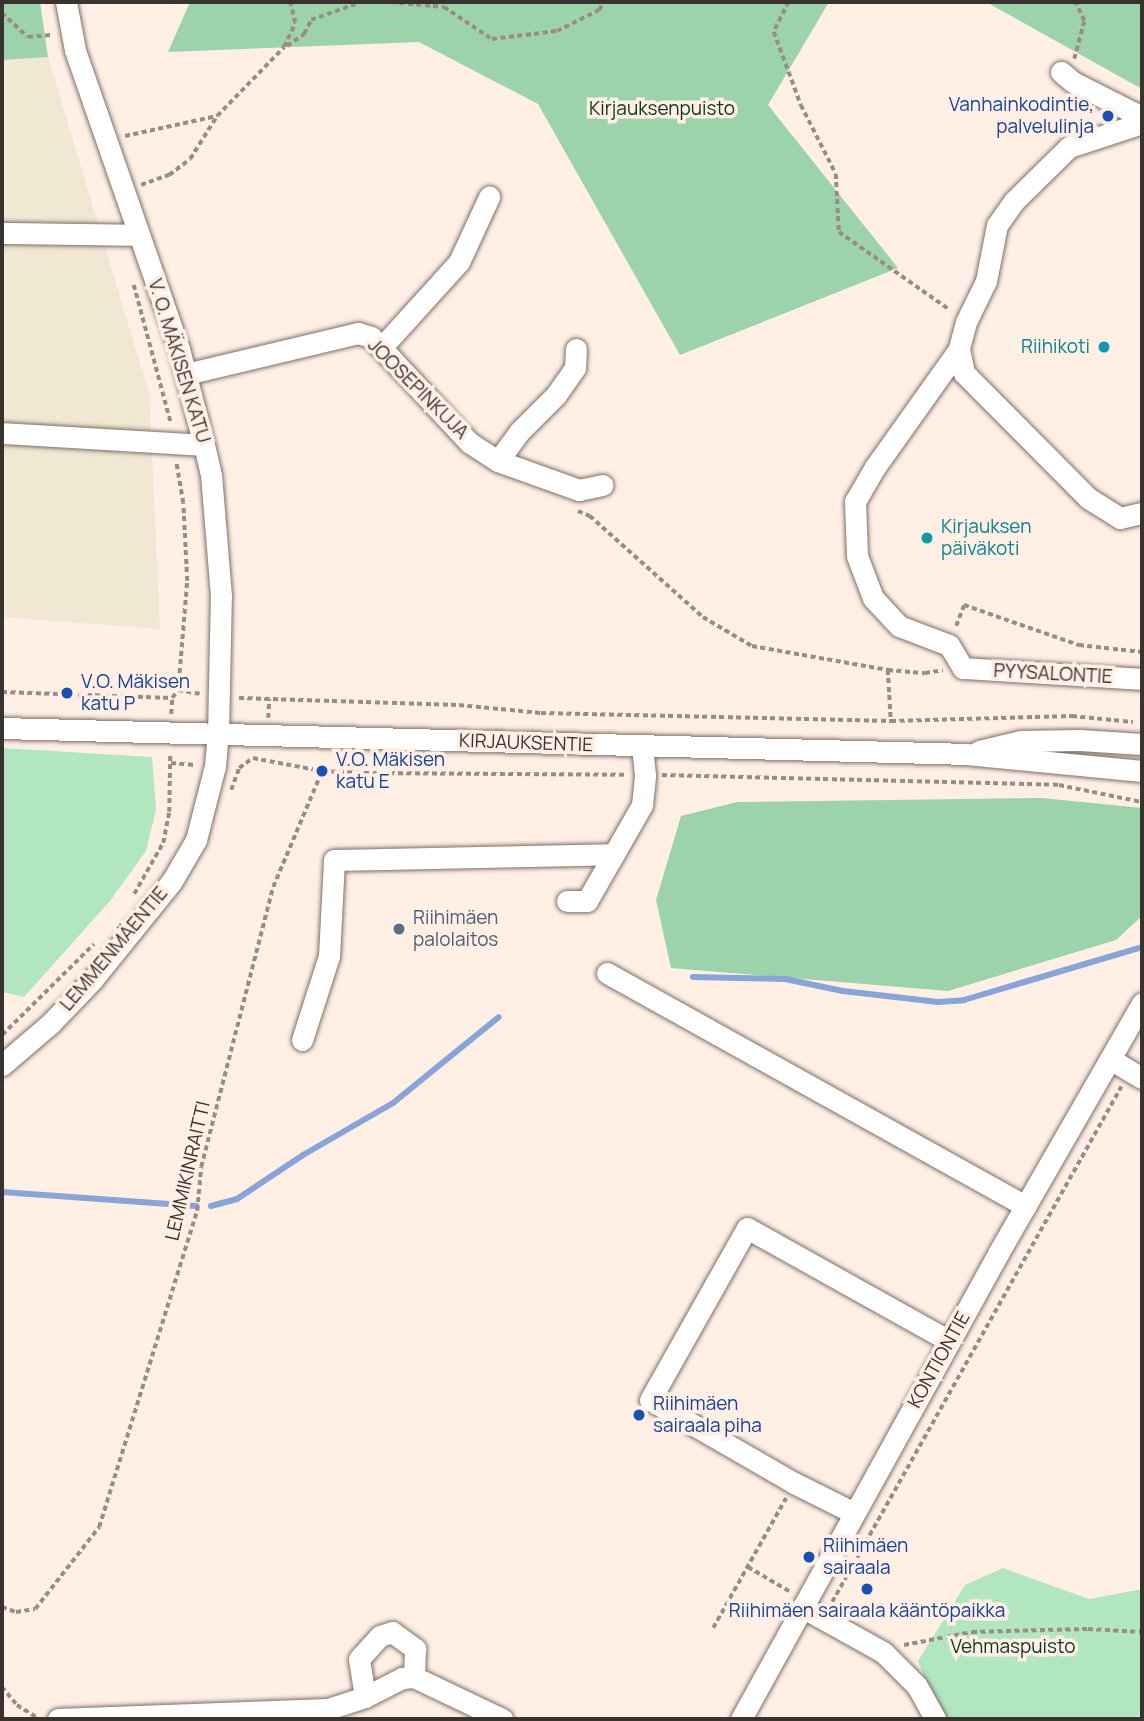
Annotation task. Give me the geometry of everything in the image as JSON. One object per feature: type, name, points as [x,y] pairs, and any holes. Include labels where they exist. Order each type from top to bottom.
[{"type":"street","name":"V. O. MÄKISEN KATU","points":[[66,2],[75,50],[108,139],[123,191],[186,374],[211,475],[221,596],[218,734]]},
{"type":"street","points":[[1067,77],[1142,117]]},
{"type":"street","points":[[949,645],[900,626],[873,598],[857,556],[855,501],[875,467],[959,349],[966,322],[986,281],[997,225],[1014,201],[1069,147],[1142,123]]},
{"type":"street","points":[[380,348],[459,262],[489,197]]},
{"type":"street","points":[[2,233],[139,235]]},
{"type":"street","name":"JOOSEPINKUJA","points":[[186,374],[358,333],[370,337],[470,443],[499,461],[579,490],[602,485]]},
{"type":"street","points":[[499,461],[519,432],[556,395],[575,368],[576,349]]},
{"type":"street","points":[[959,349],[964,373],[1088,498],[1120,518],[1142,513]]},
{"type":"street","points":[[2,433],[204,445]]},
{"type":"street","name":"PYYSALONTIE","points":[[949,645],[963,668],[1142,679]]},
{"type":"street","name":"KIRJAUKSENTIE","points":[[2,728],[966,754],[1142,771]]},
{"type":"street","name":"LEMMENMÄENTIE","points":[[2,1065],[51,1023],[93,979],[172,881],[196,840],[215,766],[218,734]]},
{"type":"street","name":"KIRJAUKSENTIE","points":[[966,754],[1021,741],[1142,744]]},
{"type":"street","points":[[567,901],[587,901],[642,805],[645,775],[642,747]]},
{"type":"street","points":[[302,1040],[329,956],[334,860],[614,854]]},
{"type":"street","points":[[607,972],[1026,1206]]},
{"type":"street","name":"KONTIONTIE","points":[[741,1719],[797,1600],[854,1513],[1142,1003]]},
{"type":"street","points":[[1110,1059],[1136,1075]]},
{"type":"street","points":[[854,1513],[794,1483],[650,1400],[747,1228],[949,1341]]},
{"type":"street","points":[[797,1600],[822,1618],[883,1652],[917,1686],[935,1719]]},
{"type":"street","points":[[365,1697],[359,1659],[380,1636],[393,1632],[415,1649],[414,1677]]},
{"type":"street","points":[[58,1719],[328,1709],[365,1697],[402,1678],[414,1677],[502,1719]]},
{"type":"path","points":[[284,47],[295,23],[290,2]]},
{"type":"path","points":[[123,191],[169,175],[190,159],[217,116],[284,47],[304,34],[311,20],[361,2]]},
{"type":"path","points":[[391,2],[444,7],[492,39],[556,30],[599,10],[604,2]]},
{"type":"path","points":[[789,2],[774,32],[801,105],[836,174],[839,232],[966,322]]},
{"type":"path","points":[[1067,77],[1084,21],[1075,2]]},
{"type":"path","points":[[2,13],[28,37],[55,35]]},
{"type":"path","points":[[53,22],[58,45]]},
{"type":"path","points":[[108,139],[217,116]]},
{"type":"path","points":[[131,274],[167,402],[183,503],[187,581],[178,690],[172,698],[169,812],[163,843],[133,895]]},
{"type":"path","points":[[566,506],[590,516],[703,617],[752,646],[888,670],[943,671],[949,645],[964,605],[1079,645],[1142,652]]},
{"type":"path","points":[[888,670],[891,721]]},
{"type":"path","points":[[178,690],[219,697],[459,705],[541,713],[891,721],[1072,716],[1142,723]]},
{"type":"path","points":[[2,692],[172,698]]},
{"type":"path","points":[[239,768],[253,758],[263,758],[322,771],[645,775],[1059,785],[1142,802]]},
{"type":"path","name":"LEMMIKINRAITTI","points":[[2,1607],[16,1612],[35,1609],[99,1527],[197,1211],[201,1167],[273,887],[322,771]]},
{"type":"path","points":[[2,1035],[40,1001],[99,938]]},
{"type":"path","points":[[822,1618],[1136,1075]]},
{"type":"path","points":[[713,1628],[794,1483]]},
{"type":"path","points":[[748,1567],[797,1600]]},
{"type":"path","points":[[883,1652],[920,1639],[972,1632],[1088,1629],[1142,1632]]},
{"type":"path","points":[[2,1687],[17,1705],[39,1719]]},
{"type":"shaded area","points":[[48,57],[149,393],[160,629],[2,617],[2,60]]},
{"type":"green space","points":[[2,2],[40,2],[48,57],[2,60]]},
{"type":"green space","name":"Kirjauksenpuisto","points":[[190,2],[829,2],[768,105],[898,268],[680,355],[538,104],[419,42],[168,52]]},
{"type":"green space","points":[[986,2],[1142,2],[1142,89]]},
{"type":"green space","points":[[2,748],[152,757],[156,810],[146,851],[110,901],[24,997],[2,992]]},
{"type":"green space","points":[[1042,798],[1142,808],[1142,916],[1116,940],[948,991],[671,968],[656,900],[681,816],[737,802]]},
{"type":"green space","name":"Vehmaspuisto","points":[[1003,1568],[1089,1599],[1142,1589],[1142,1715],[1130,1719],[940,1719],[918,1661],[965,1585]]},
{"type":"waterway","points":[[693,977],[785,979],[843,991],[938,1002],[964,1000],[1138,948]]},
{"type":"waterway","points":[[211,1206],[237,1199],[303,1155],[393,1103],[499,1017]]},
{"type":"waterway","points":[[2,1192],[196,1206]]},
{"type":"place","name":"Vanhainkodintie, palvelulinja","points":[[1108,116]]},
{"type":"place","name":"Riihikoti","points":[[1104,347]]},
{"type":"place","name":"Kirjauksen päiväkoti","points":[[927,538]]},
{"type":"place","name":"V.O. Mäkisen katu P","points":[[67,693]]},
{"type":"place","name":"V.O. Mäkisen katu E","points":[[322,771]]},
{"type":"place","name":"Riihimäen palolaitos","points":[[399,929]]},
{"type":"place","name":"Riihimäen sairaala piha","points":[[639,1415]]},
{"type":"place","name":"Riihimäen sairaala","points":[[809,1557]]},
{"type":"place","name":"Riihimäen sairaala kääntöpaikka","points":[[867,1589]]}]
